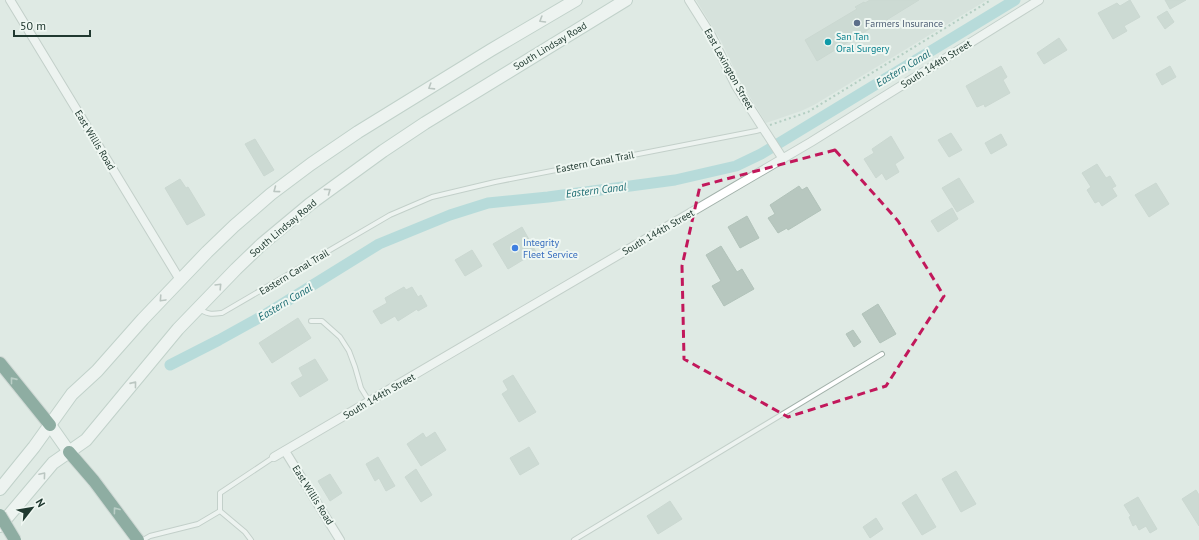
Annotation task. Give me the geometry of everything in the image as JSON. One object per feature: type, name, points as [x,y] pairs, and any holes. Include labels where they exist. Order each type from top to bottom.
[{"type":"highway","points":[[0,363],[50,425]]},
{"type":"highway","points":[[69,452],[94,481],[138,540]]},
{"type":"highway","points":[[0,515],[15,540]]},
{"type":"main road","points":[[0,489],[34,447],[72,394],[97,371],[180,280],[234,226],[271,194],[311,164],[358,132],[491,50],[576,0]]},
{"type":"main road","name":"South Lindsay Road","points":[[0,526],[53,464],[86,440],[178,329],[236,269],[268,239],[310,204],[383,151],[425,123],[626,0]]},
{"type":"main road","points":[[50,425],[69,452]]},
{"type":"street","name":"East Willis Road","points":[[10,0],[180,280]]},
{"type":"street","name":"East Lexington Street","points":[[689,0],[711,35],[736,86],[780,155]]},
{"type":"street","name":"South 144th Street","points":[[274,457],[780,155],[817,138],[1039,0]]},
{"type":"street","name":"East Willis Road","points":[[285,451],[340,540]]},
{"type":"lane","name":"Eastern Canal Trail","points":[[199,307],[203,312],[210,314],[222,314],[390,215],[432,197],[495,182],[756,131],[765,131]]},
{"type":"lane","points":[[311,320],[322,321],[340,337],[349,351],[361,388],[369,401]]},
{"type":"lane","points":[[574,540],[882,354]]},
{"type":"lane","points":[[220,511],[220,493],[274,457]]},
{"type":"lane","points":[[143,540],[150,536],[198,524],[220,511]]},
{"type":"lane","points":[[220,511],[246,532],[251,540]]},
{"type":"path","points":[[765,131],[808,112],[991,0]]},
{"type":"highlighted area","points":[[835,150],[898,221],[944,296],[886,386],[788,417],[684,359],[682,266],[700,186]]},
{"type":"shaded area","points":[[696,0],[987,0],[814,105],[766,123],[739,79],[721,41]]},
{"type":"building","points":[[870,0],[919,0],[817,61],[805,40],[857,9],[855,7]]},
{"type":"building","points":[[1130,0],[1140,17],[1124,26],[1127,31],[1113,39],[1098,13],[1117,3],[1120,6]]},
{"type":"building","points":[[1165,0],[1186,0],[1170,9]]},
{"type":"building","points":[[1167,11],[1174,22],[1165,29],[1157,17]]},
{"type":"building","points":[[1059,38],[1067,50],[1044,64],[1037,53]]},
{"type":"building","points":[[1001,66],[1007,77],[1003,80],[1010,93],[985,107],[984,104],[977,107],[966,86]]},
{"type":"building","points":[[1170,66],[1176,77],[1162,85],[1156,74]]},
{"type":"building","points":[[951,133],[962,150],[949,157],[938,140]]},
{"type":"building","points":[[1001,134],[1007,145],[991,154],[985,143]]},
{"type":"building","points":[[891,136],[904,158],[895,164],[899,172],[886,180],[882,173],[876,178],[864,159],[874,153],[872,149]]},
{"type":"building","points":[[255,139],[274,170],[264,176],[245,144]]},
{"type":"building","points":[[1097,164],[1106,178],[1110,176],[1116,186],[1112,188],[1117,196],[1102,206],[1099,201],[1095,203],[1087,190],[1091,187],[1082,173]]},
{"type":"building","points":[[959,178],[974,202],[957,212],[942,188]]},
{"type":"building","points":[[180,179],[186,188],[188,187],[205,215],[187,225],[165,188]]},
{"type":"building","points":[[1156,183],[1169,204],[1149,217],[1135,195]]},
{"type":"building","points":[[799,186],[802,190],[807,187],[821,210],[788,230],[787,228],[778,233],[768,218],[775,214],[770,205]]},
{"type":"building","points":[[952,208],[958,219],[938,232],[931,221]]},
{"type":"building","points":[[747,216],[759,238],[740,248],[728,227]]},
{"type":"building","name":"Integrity Fleet Service","points":[[522,227],[536,252],[508,269],[493,244]]},
{"type":"building","points":[[721,246],[737,272],[742,269],[754,289],[724,306],[712,286],[721,281],[706,255]]},
{"type":"building","points":[[472,250],[482,266],[465,276],[455,260]]},
{"type":"building","points":[[404,287],[406,290],[412,287],[418,297],[421,295],[427,306],[418,311],[417,309],[398,321],[395,316],[381,324],[373,311],[387,303],[385,298]]},
{"type":"building","points":[[878,304],[896,334],[880,343],[862,314]]},
{"type":"building","points":[[298,318],[311,338],[272,363],[259,343]]},
{"type":"building","points":[[853,330],[861,342],[854,347],[846,334]]},
{"type":"building","points":[[315,359],[328,380],[300,397],[291,383],[303,376],[299,368]]},
{"type":"building","points":[[513,375],[536,412],[519,422],[502,394],[508,390],[503,381]]},
{"type":"building","points":[[435,432],[446,450],[421,466],[407,444],[423,433],[426,438]]},
{"type":"building","points":[[529,447],[539,464],[520,475],[510,458]]},
{"type":"building","points":[[378,457],[395,486],[386,491],[379,478],[375,481],[366,464]]},
{"type":"building","points":[[416,469],[432,495],[421,502],[405,477]]},
{"type":"building","points":[[956,471],[976,504],[961,512],[942,479]]},
{"type":"building","points":[[330,474],[342,493],[330,501],[318,481]]},
{"type":"building","points":[[1196,490],[1199,495],[1199,526],[1182,499]]},
{"type":"building","points":[[916,494],[936,527],[922,535],[902,503]]},
{"type":"building","points":[[1138,497],[1157,529],[1150,533],[1146,526],[1139,530],[1136,524],[1133,526],[1129,517],[1131,516],[1124,505]]},
{"type":"building","points":[[670,501],[682,519],[658,534],[647,516]]},
{"type":"building","points":[[876,518],[883,529],[870,538],[863,527]]},
{"type":"waterway","name":"Eastern Canal","points":[[170,365],[266,314],[379,244],[450,215],[488,203],[548,197],[675,180],[736,166],[761,154],[1015,0]]},
{"type":"place","name":"Farmers Insurance","points":[[857,23]]},
{"type":"place","name":"San Tan Oral Surgery","points":[[828,42]]},
{"type":"place","name":"Integrity Fleet Service","points":[[515,248]]}]
